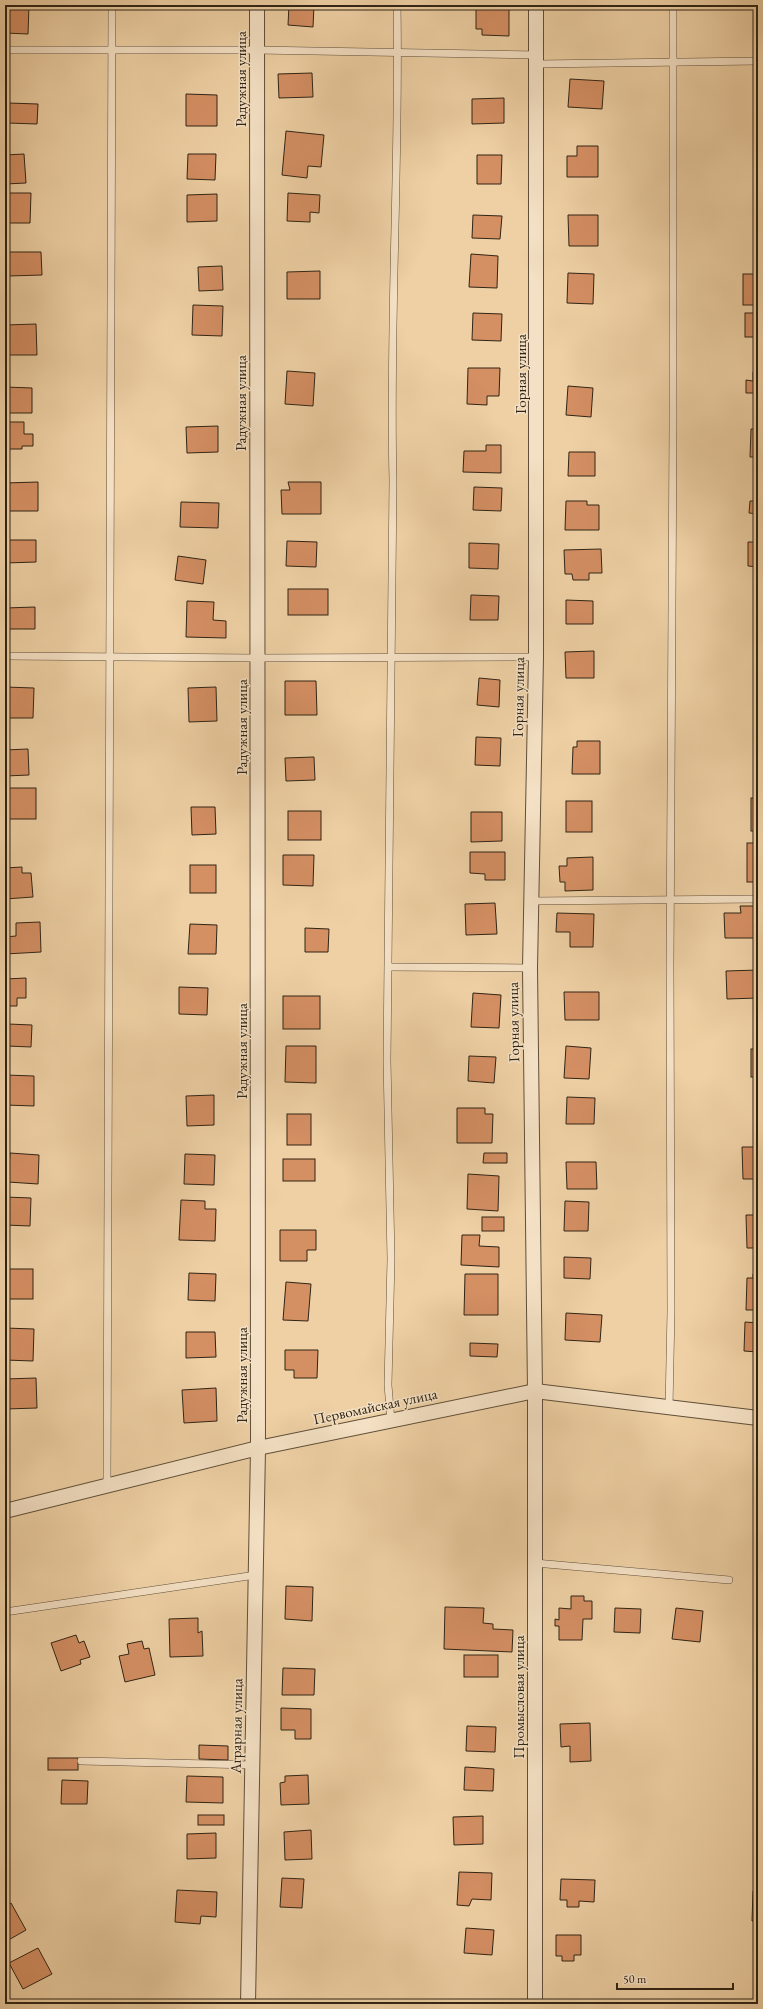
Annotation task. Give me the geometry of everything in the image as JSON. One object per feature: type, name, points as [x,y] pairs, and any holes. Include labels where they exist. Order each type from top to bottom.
[{"type":"street","name":"Радужная улица","points":[[257,5],[258,1448]]},
{"type":"street","name":"Горная улица","points":[[535,1391],[530,968],[536,657],[538,60],[536,5]]},
{"type":"street","name":"Первомайская улица","points":[[5,1511],[258,1448],[535,1391],[758,1418]]},
{"type":"street","name":"Промысловая улица","points":[[534,2004],[535,1391]]},
{"type":"street","name":"Аграрная улица","points":[[248,2004],[258,1448]]},
{"type":"lane","points":[[107,1486],[109,1308],[107,1190],[110,959],[108,656],[112,5]]},
{"type":"lane","points":[[391,1421],[388,1385],[391,1259],[387,1060],[393,481],[391,420],[398,52],[397,5]]},
{"type":"lane","points":[[669,1408],[671,1311],[670,901],[673,426],[673,5]]},
{"type":"lane","points":[[5,50],[257,50],[398,52],[538,60],[672,62],[758,61]]},
{"type":"lane","points":[[5,656],[258,658],[536,657]]},
{"type":"lane","points":[[531,901],[758,900]]},
{"type":"lane","points":[[389,967],[530,968]]},
{"type":"lane","points":[[535,1563],[729,1580]]},
{"type":"lane","points":[[5,1612],[256,1575]]},
{"type":"lane","points":[[81,1761],[253,1764]]},
{"type":"building","points":[[5,5],[29,5],[28,34],[5,33]]},
{"type":"building","points":[[289,5],[314,5],[313,27],[288,25]]},
{"type":"building","points":[[476,7],[509,8],[509,36],[482,35],[482,29],[476,29]]},
{"type":"building","points":[[312,73],[313,97],[279,98],[278,74]]},
{"type":"building","points":[[570,79],[604,81],[602,109],[568,107]]},
{"type":"building","points":[[186,94],[217,95],[217,126],[186,126]]},
{"type":"building","points":[[504,98],[504,123],[472,124],[472,99]]},
{"type":"building","points":[[755,100],[758,100],[758,129],[755,129]]},
{"type":"building","points":[[8,103],[38,104],[37,124],[7,123]]},
{"type":"building","points":[[286,131],[324,135],[321,167],[308,166],[307,178],[282,175]]},
{"type":"building","points":[[577,146],[598,146],[598,177],[567,177],[567,156],[577,156]]},
{"type":"building","points":[[24,154],[26,183],[5,184],[5,155]]},
{"type":"building","points":[[188,154],[216,154],[215,180],[187,179]]},
{"type":"building","points":[[477,155],[502,155],[501,184],[477,184]]},
{"type":"building","points":[[5,193],[31,193],[30,223],[5,223]]},
{"type":"building","points":[[288,193],[320,195],[319,213],[310,212],[310,222],[287,221]]},
{"type":"building","points":[[217,194],[217,221],[187,222],[187,195]]},
{"type":"building","points":[[473,215],[502,216],[500,239],[472,238]]},
{"type":"building","points":[[568,215],[598,215],[598,246],[569,246]]},
{"type":"building","points":[[757,216],[758,245],[755,245]]},
{"type":"building","points":[[8,252],[41,252],[42,275],[8,276]]},
{"type":"building","points":[[471,254],[498,256],[497,288],[469,287]]},
{"type":"building","points":[[222,266],[223,290],[199,291],[198,267]]},
{"type":"building","points":[[320,271],[320,299],[287,299],[287,272]]},
{"type":"building","points":[[568,273],[594,274],[593,304],[567,303]]},
{"type":"building","points":[[743,274],[758,274],[758,305],[743,305]]},
{"type":"building","points":[[193,305],[223,306],[222,336],[192,335]]},
{"type":"building","points":[[473,313],[502,314],[501,341],[472,340]]},
{"type":"building","points":[[745,313],[758,313],[758,337],[745,337]]},
{"type":"building","points":[[36,324],[37,355],[5,355],[5,325]]},
{"type":"building","points":[[468,368],[500,368],[499,396],[487,396],[487,405],[467,404]]},
{"type":"building","points":[[287,371],[315,373],[313,406],[285,404]]},
{"type":"building","points":[[753,372],[758,372],[758,393],[746,393],[746,380],[753,381]]},
{"type":"building","points":[[568,386],[593,388],[591,417],[566,415]]},
{"type":"building","points":[[5,387],[32,388],[32,413],[5,413]]},
{"type":"building","points":[[5,422],[24,422],[24,434],[33,434],[33,446],[22,446],[22,449],[5,449]]},
{"type":"building","points":[[218,426],[218,452],[187,453],[186,427]]},
{"type":"building","points":[[751,429],[758,429],[758,457],[750,457]]},
{"type":"building","points":[[486,445],[501,445],[501,473],[463,472],[464,451],[486,451]]},
{"type":"building","points":[[569,452],[595,452],[595,476],[568,476]]},
{"type":"building","points":[[38,482],[38,511],[6,511],[5,483]]},
{"type":"building","points":[[288,482],[321,482],[321,514],[282,514],[281,490],[290,490]]},
{"type":"building","points":[[756,484],[758,485],[758,514],[749,513],[750,501],[755,501]]},
{"type":"building","points":[[474,487],[502,488],[501,511],[473,510]]},
{"type":"building","points":[[566,501],[587,501],[587,505],[599,505],[599,530],[565,530]]},
{"type":"building","points":[[181,502],[219,503],[218,528],[180,527]]},
{"type":"building","points":[[5,540],[36,540],[36,562],[5,563]]},
{"type":"building","points":[[287,541],[317,542],[316,567],[286,566]]},
{"type":"building","points":[[748,542],[758,542],[758,567],[748,566]]},
{"type":"building","points":[[469,543],[499,544],[498,569],[469,568]]},
{"type":"building","points":[[601,549],[602,573],[589,573],[589,580],[573,580],[572,574],[565,574],[564,550]]},
{"type":"building","points":[[178,556],[206,560],[203,584],[175,580]]},
{"type":"building","points":[[288,589],[328,589],[328,615],[288,615]]},
{"type":"building","points":[[471,595],[499,596],[498,620],[470,620]]},
{"type":"building","points":[[566,600],[593,601],[593,624],[566,624]]},
{"type":"building","points":[[187,601],[214,602],[213,620],[226,621],[226,638],[186,637]]},
{"type":"building","points":[[35,607],[35,629],[5,629],[5,608]]},
{"type":"building","points":[[594,651],[594,678],[566,678],[565,652]]},
{"type":"building","points":[[479,678],[500,680],[499,707],[477,705]]},
{"type":"building","points":[[285,681],[316,681],[317,715],[285,715]]},
{"type":"building","points":[[5,687],[34,688],[33,718],[5,718]]},
{"type":"building","points":[[216,687],[217,721],[189,722],[188,688]]},
{"type":"building","points":[[476,737],[501,738],[500,766],[475,765]]},
{"type":"building","points":[[577,741],[600,741],[600,774],[572,774],[573,747],[577,747]]},
{"type":"building","points":[[28,749],[29,775],[5,776],[5,750]]},
{"type":"building","points":[[314,757],[315,780],[286,781],[285,758]]},
{"type":"building","points":[[5,788],[36,788],[36,819],[5,819]]},
{"type":"building","points":[[751,798],[758,798],[758,831],[751,831]]},
{"type":"building","points":[[566,801],[592,801],[592,832],[566,832]]},
{"type":"building","points":[[191,807],[215,807],[216,834],[192,835]]},
{"type":"building","points":[[288,811],[321,811],[321,840],[288,840]]},
{"type":"building","points":[[471,812],[502,812],[502,841],[471,842]]},
{"type":"building","points":[[747,843],[758,843],[758,882],[747,882]]},
{"type":"building","points":[[470,852],[505,852],[505,880],[485,880],[485,874],[470,873]]},
{"type":"building","points":[[283,855],[314,855],[313,886],[283,885]]},
{"type":"building","points":[[593,857],[593,890],[565,891],[565,882],[560,882],[559,866],[567,866],[567,858]]},
{"type":"building","points":[[190,865],[216,865],[216,893],[190,893]]},
{"type":"building","points":[[22,867],[22,873],[31,873],[33,897],[5,899],[5,868]]},
{"type":"building","points":[[495,903],[497,934],[466,935],[465,904]]},
{"type":"building","points":[[740,906],[754,906],[754,912],[758,912],[758,938],[725,938],[724,913],[741,913]]},
{"type":"building","points":[[557,913],[594,914],[593,947],[570,947],[570,932],[556,932]]},
{"type":"building","points":[[40,922],[41,952],[5,954],[5,937],[16,936],[16,923]]},
{"type":"building","points":[[190,924],[217,925],[216,954],[188,954]]},
{"type":"building","points":[[305,928],[329,929],[328,952],[305,952]]},
{"type":"building","points":[[758,970],[758,998],[727,999],[726,971]]},
{"type":"building","points":[[26,978],[26,998],[17,998],[17,1006],[5,1006],[5,979]]},
{"type":"building","points":[[179,987],[208,988],[207,1015],[179,1014]]},
{"type":"building","points":[[564,992],[599,992],[599,1020],[565,1020]]},
{"type":"building","points":[[473,993],[501,995],[499,1028],[471,1027]]},
{"type":"building","points":[[283,996],[320,996],[320,1029],[283,1029]]},
{"type":"building","points":[[8,1024],[32,1025],[31,1047],[7,1046]]},
{"type":"building","points":[[286,1046],[316,1046],[316,1083],[285,1082]]},
{"type":"building","points":[[566,1046],[591,1048],[589,1079],[564,1078]]},
{"type":"building","points":[[751,1049],[758,1049],[758,1077],[751,1077]]},
{"type":"building","points":[[469,1056],[496,1057],[494,1083],[468,1081]]},
{"type":"building","points":[[6,1075],[34,1076],[34,1106],[5,1105]]},
{"type":"building","points":[[756,1086],[758,1086],[758,1111],[755,1111]]},
{"type":"building","points":[[214,1095],[214,1125],[187,1126],[186,1096]]},
{"type":"building","points":[[567,1097],[595,1098],[594,1124],[566,1124]]},
{"type":"building","points":[[457,1108],[485,1108],[485,1114],[493,1114],[492,1143],[457,1143]]},
{"type":"building","points":[[287,1114],[311,1114],[311,1145],[287,1145]]},
{"type":"building","points":[[742,1147],[758,1147],[758,1179],[743,1179]]},
{"type":"building","points":[[10,1153],[39,1155],[38,1184],[8,1182]]},
{"type":"building","points":[[484,1153],[507,1153],[507,1163],[483,1163]]},
{"type":"building","points":[[185,1154],[215,1155],[214,1185],[184,1184]]},
{"type":"building","points":[[283,1159],[315,1159],[315,1181],[283,1181]]},
{"type":"building","points":[[566,1162],[596,1162],[597,1189],[567,1189]]},
{"type":"building","points":[[468,1174],[499,1176],[498,1211],[467,1209]]},
{"type":"building","points":[[5,1197],[31,1198],[30,1226],[5,1225]]},
{"type":"building","points":[[181,1200],[205,1201],[205,1209],[216,1209],[215,1241],[179,1240]]},
{"type":"building","points":[[565,1201],[589,1202],[588,1231],[564,1231]]},
{"type":"building","points":[[746,1215],[758,1215],[758,1248],[747,1248]]},
{"type":"building","points":[[482,1217],[504,1217],[504,1231],[482,1231]]},
{"type":"building","points":[[280,1230],[316,1230],[316,1250],[307,1250],[307,1261],[280,1261]]},
{"type":"building","points":[[462,1235],[480,1235],[479,1246],[499,1247],[499,1267],[461,1265]]},
{"type":"building","points":[[564,1257],[591,1258],[590,1279],[564,1278]]},
{"type":"building","points":[[5,1269],[33,1269],[33,1299],[5,1299]]},
{"type":"building","points":[[189,1273],[216,1274],[215,1301],[188,1300]]},
{"type":"building","points":[[465,1274],[498,1274],[498,1315],[464,1315]]},
{"type":"building","points":[[753,1274],[758,1274],[758,1310],[746,1310],[747,1278],[753,1278]]},
{"type":"building","points":[[286,1282],[311,1284],[308,1321],[283,1320]]},
{"type":"building","points":[[566,1313],[602,1315],[600,1342],[565,1340]]},
{"type":"building","points":[[745,1322],[758,1323],[758,1352],[744,1351]]},
{"type":"building","points":[[5,1328],[34,1329],[33,1361],[5,1360]]},
{"type":"building","points":[[186,1332],[215,1332],[216,1357],[186,1358]]},
{"type":"building","points":[[470,1343],[498,1344],[497,1357],[470,1356]]},
{"type":"building","points":[[285,1350],[318,1350],[317,1378],[294,1378],[294,1370],[285,1370]]},
{"type":"building","points":[[36,1378],[37,1408],[6,1409],[5,1379]]},
{"type":"building","points":[[216,1388],[217,1421],[184,1423],[182,1390]]},
{"type":"building","points":[[286,1586],[313,1587],[312,1621],[285,1619]]},
{"type":"building","points":[[571,1596],[584,1596],[584,1601],[592,1601],[592,1619],[583,1619],[582,1640],[559,1640],[559,1626],[555,1626],[555,1619],[559,1620],[559,1608],[571,1609]]},
{"type":"building","points":[[445,1607],[484,1608],[483,1623],[493,1624],[493,1629],[513,1630],[512,1652],[444,1649]]},
{"type":"building","points":[[615,1608],[641,1609],[640,1633],[614,1632]]},
{"type":"building","points":[[676,1608],[703,1611],[700,1642],[672,1639]]},
{"type":"building","points":[[198,1618],[198,1633],[202,1631],[203,1656],[170,1657],[169,1619]]},
{"type":"building","points":[[76,1635],[79,1643],[84,1641],[90,1657],[80,1660],[81,1664],[61,1671],[51,1643]]},
{"type":"building","points":[[142,1641],[144,1649],[149,1648],[155,1675],[125,1682],[119,1656],[129,1654],[127,1644]]},
{"type":"building","points":[[464,1655],[498,1655],[498,1677],[464,1677]]},
{"type":"building","points":[[283,1668],[315,1669],[314,1695],[282,1695]]},
{"type":"building","points":[[281,1708],[311,1709],[311,1739],[295,1739],[295,1730],[281,1730]]},
{"type":"building","points":[[590,1723],[591,1761],[570,1762],[570,1746],[561,1747],[560,1724]]},
{"type":"building","points":[[467,1726],[496,1727],[495,1752],[466,1751]]},
{"type":"building","points":[[199,1745],[228,1746],[228,1760],[199,1759]]},
{"type":"building","points":[[48,1758],[78,1758],[78,1770],[48,1770]]},
{"type":"building","points":[[465,1767],[494,1769],[493,1791],[464,1790]]},
{"type":"building","points":[[308,1775],[309,1804],[281,1805],[280,1783],[285,1782],[285,1776]]},
{"type":"building","points":[[187,1776],[223,1777],[223,1803],[186,1802]]},
{"type":"building","points":[[62,1780],[88,1781],[87,1804],[61,1804]]},
{"type":"building","points":[[755,1785],[758,1785],[758,1814],[754,1814]]},
{"type":"building","points":[[198,1815],[224,1815],[224,1825],[198,1825]]},
{"type":"building","points":[[483,1816],[483,1844],[454,1845],[453,1817]]},
{"type":"building","points":[[311,1830],[312,1859],[285,1860],[284,1832]]},
{"type":"building","points":[[216,1833],[216,1858],[187,1859],[187,1834]]},
{"type":"building","points":[[459,1872],[492,1873],[491,1900],[472,1899],[469,1906],[457,1905]]},
{"type":"building","points":[[282,1878],[304,1879],[302,1908],[280,1907]]},
{"type":"building","points":[[561,1879],[595,1880],[594,1902],[579,1901],[579,1907],[567,1907],[567,1900],[560,1900]]},
{"type":"building","points":[[177,1890],[217,1892],[216,1917],[201,1916],[200,1924],[175,1922]]},
{"type":"building","points":[[753,1891],[758,1891],[758,1921],[752,1921]]},
{"type":"building","points":[[11,1903],[26,1930],[5,1942],[5,1907]]},
{"type":"building","points":[[466,1928],[494,1930],[492,1955],[464,1953]]},
{"type":"building","points":[[556,1935],[581,1935],[581,1955],[574,1955],[574,1961],[562,1961],[562,1956],[556,1956]]},
{"type":"building","points":[[38,1948],[52,1974],[23,1989],[9,1963]]}]
